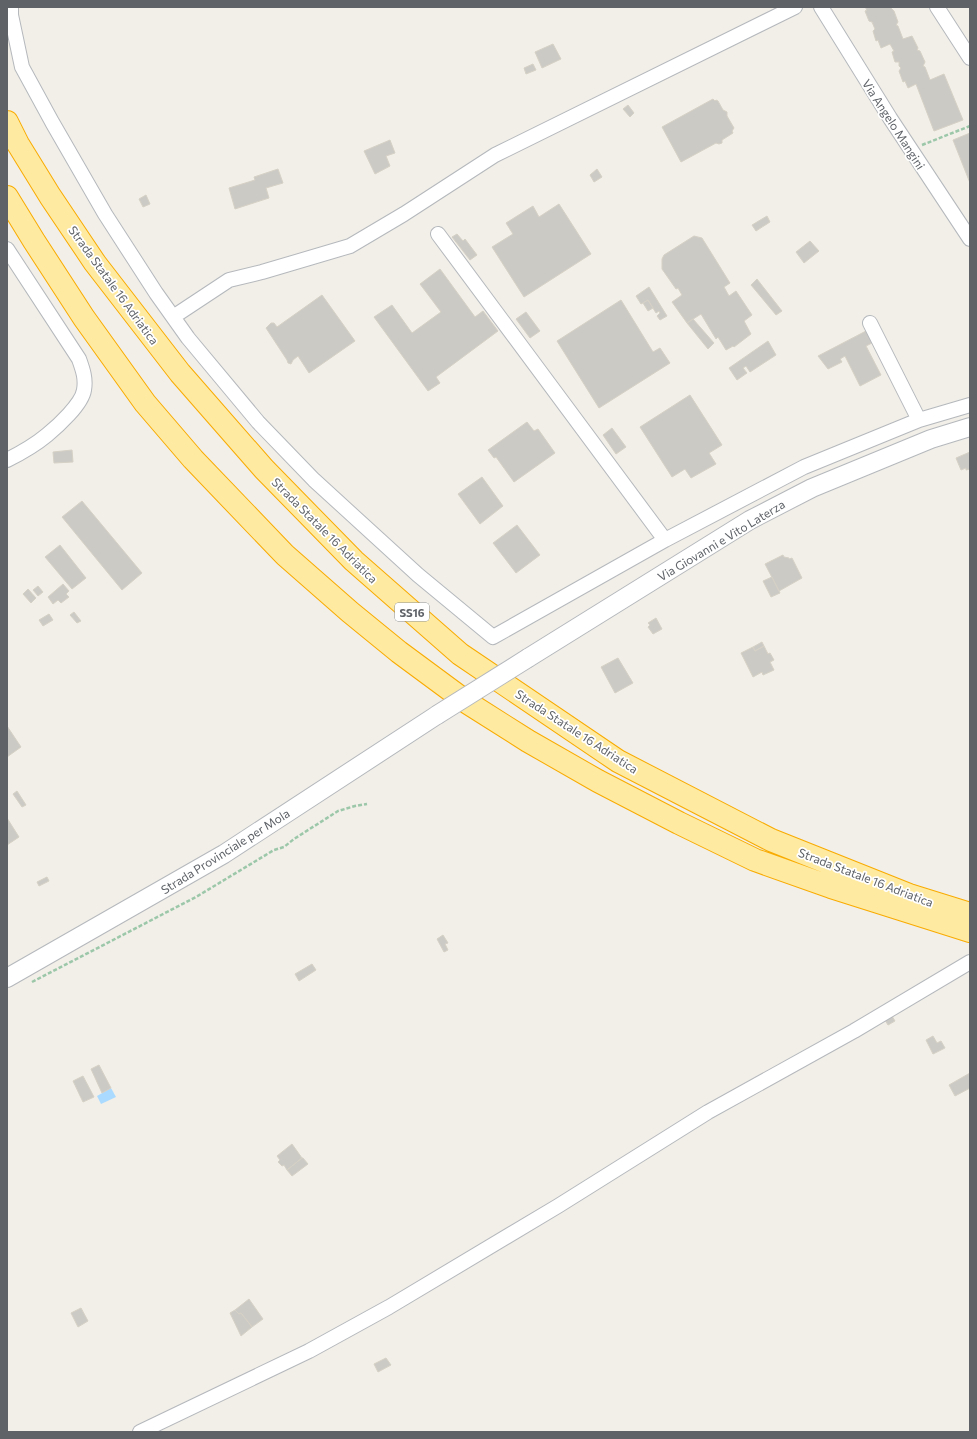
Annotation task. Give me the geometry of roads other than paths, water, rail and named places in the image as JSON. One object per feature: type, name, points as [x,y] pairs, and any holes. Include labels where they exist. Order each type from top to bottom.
[{"type":"highway","name":"Strada Statale 16 Adriatica","points":[[7,122],[18,144],[50,196],[95,263],[180,373],[264,469],[354,561],[460,654],[618,761],[771,840],[909,895],[970,914]]},
{"type":"highway","name":"Strada Statale 16 Adriatica","points":[[7,197],[84,318],[145,403],[192,459],[286,555],[350,612],[399,652],[468,703],[528,741],[598,781],[679,823],[755,860],[831,887],[970,930]]},
{"type":"street","points":[[11,7],[11,15],[22,67],[105,214],[156,293],[188,338],[258,422],[314,480],[418,575],[493,637],[665,540],[804,467],[919,420],[970,405]]},
{"type":"street","points":[[173,317],[229,280],[262,272],[350,246],[404,214],[495,155],[795,7]]},
{"type":"street","name":"Via Angelo Mangini","points":[[821,7],[910,149],[970,239]]},
{"type":"street","points":[[937,7],[970,58]]},
{"type":"street","points":[[438,234],[665,540]]},
{"type":"street","points":[[7,249],[79,359],[85,378],[84,392],[75,407],[47,436],[7,460]]},
{"type":"street","points":[[870,323],[919,420]]},
{"type":"street","name":"Via Giovanni e Vito Laterza","points":[[437,715],[750,520],[812,488],[931,439],[970,427]]},
{"type":"street","name":"Strada Provinciale per Mola","points":[[7,977],[224,854],[437,715]]},
{"type":"street","points":[[140,1432],[308,1351],[389,1307],[551,1210],[708,1112],[854,1030],[970,962]]},
{"type":"water","points":[[111,1088],[116,1097],[101,1104],[97,1096]]}]
